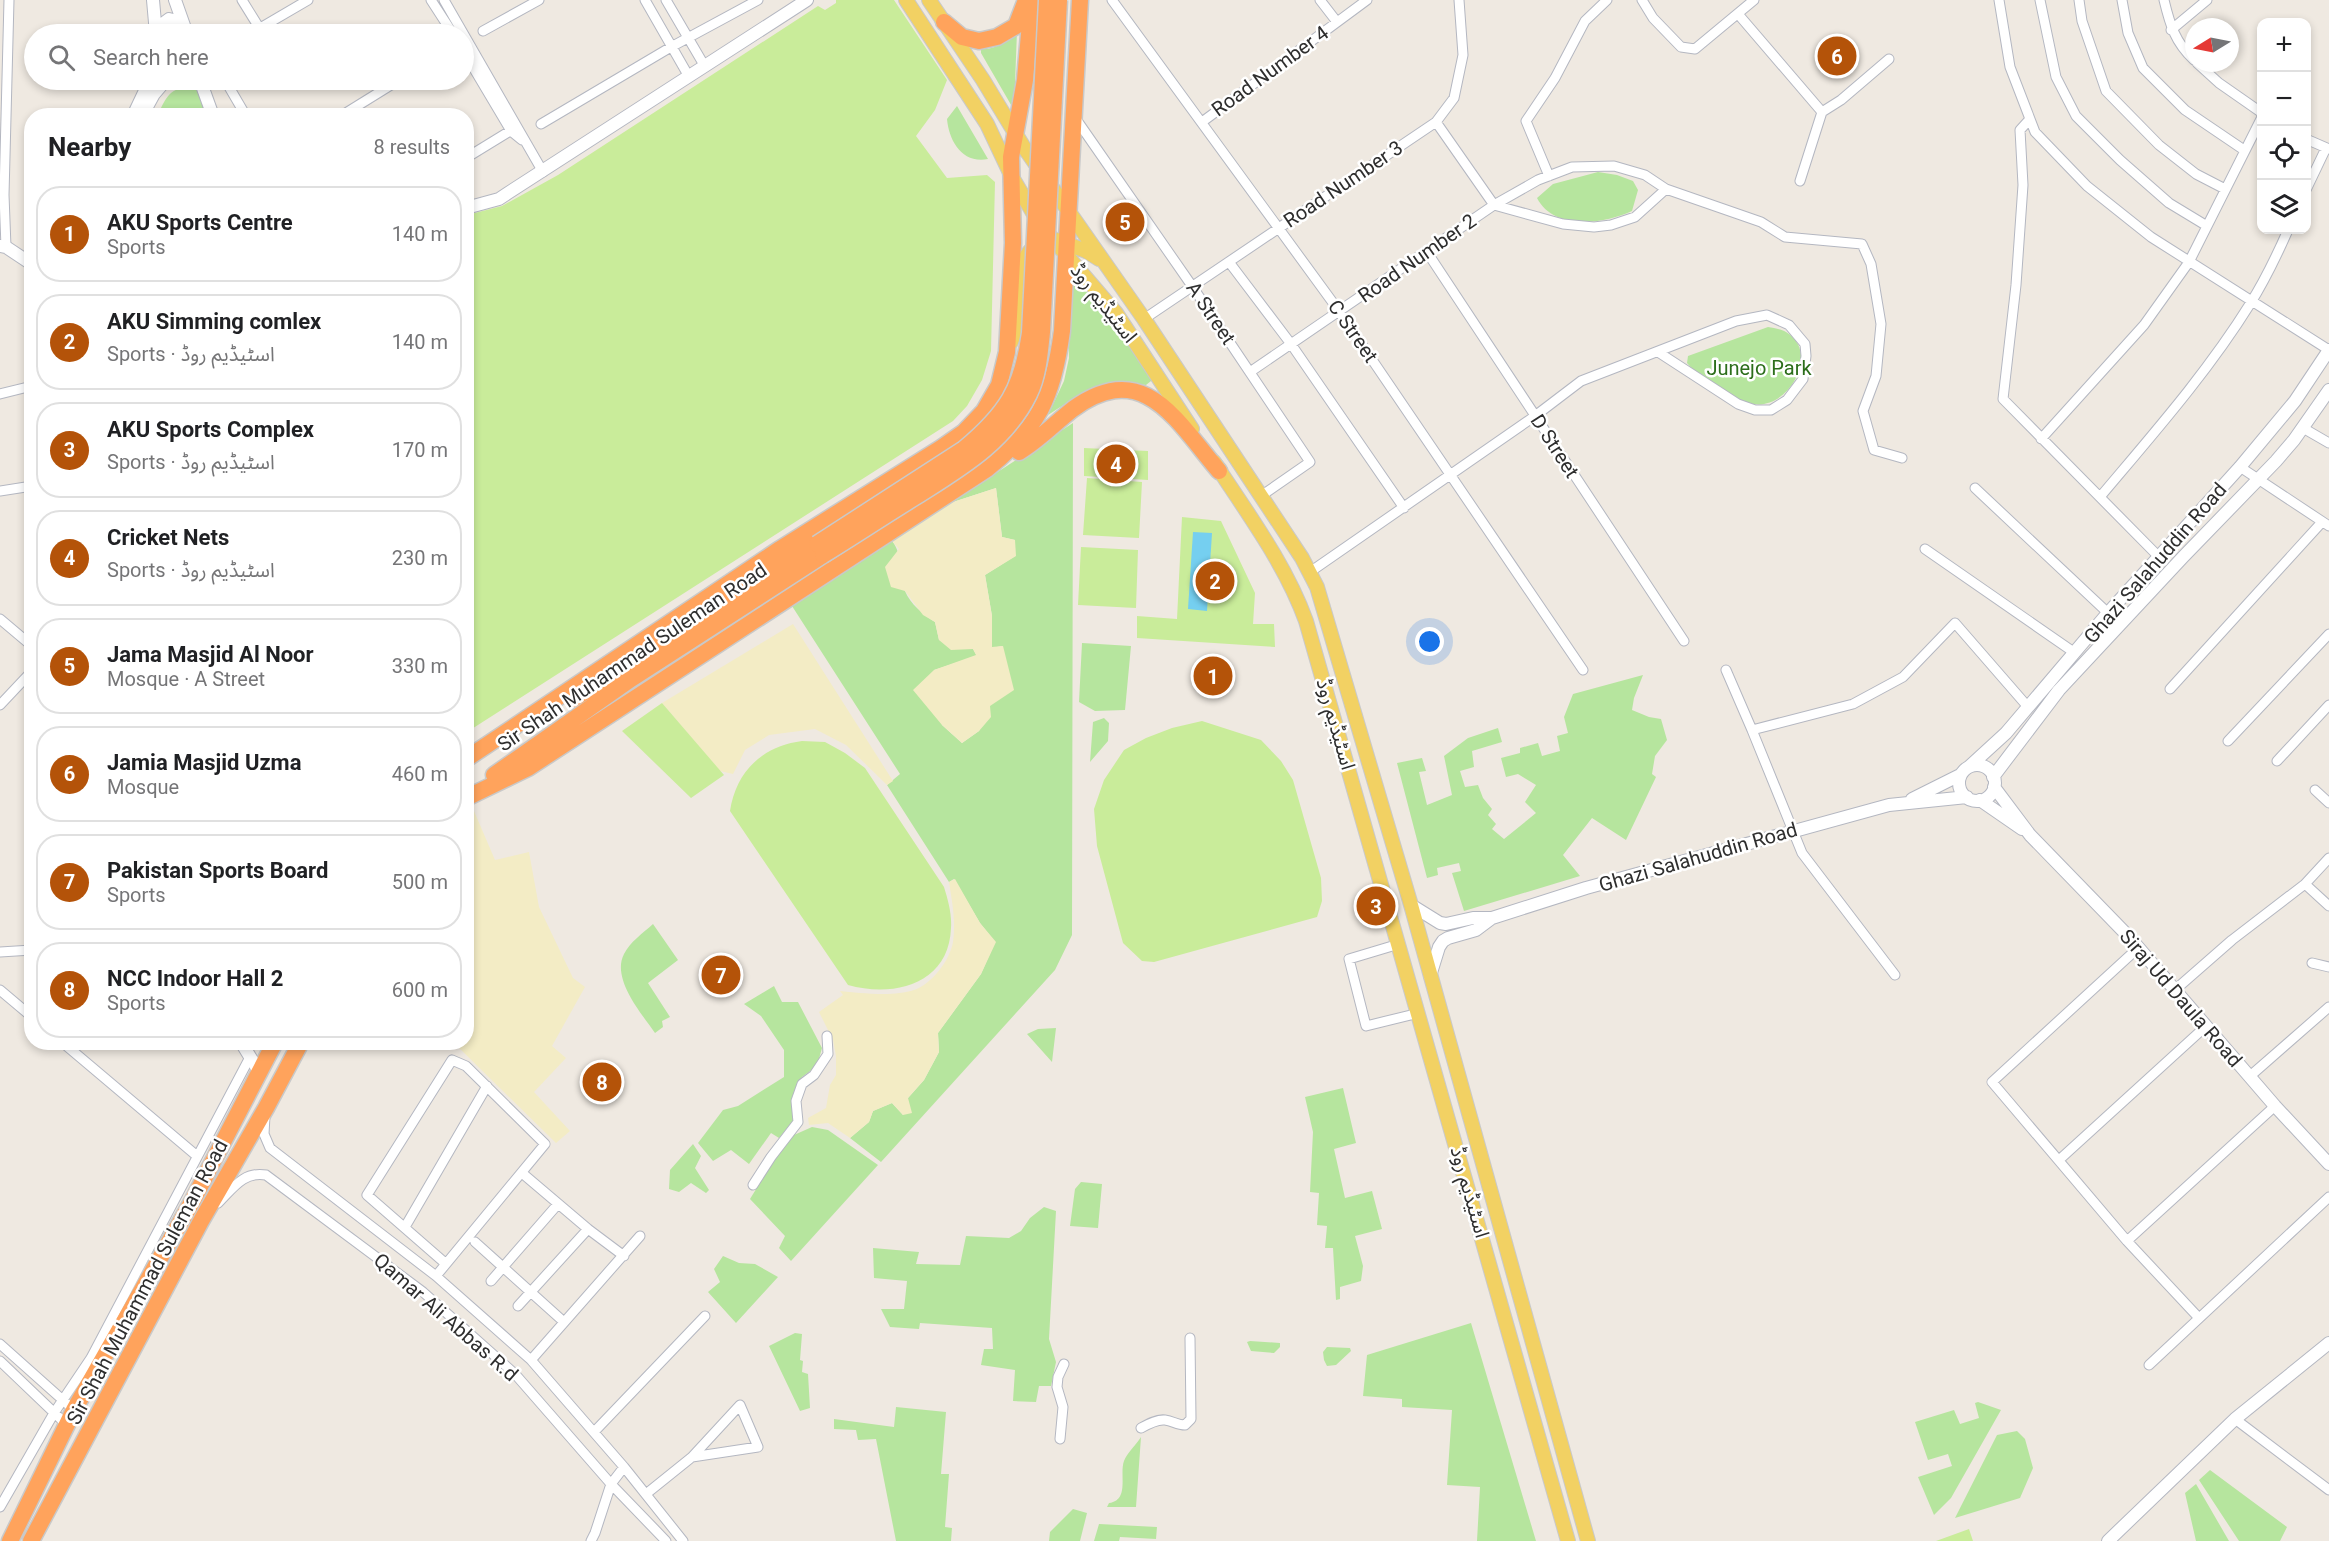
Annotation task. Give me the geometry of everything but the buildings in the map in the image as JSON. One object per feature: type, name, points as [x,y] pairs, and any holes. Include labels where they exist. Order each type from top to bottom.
[{"type":"highway","points":[[944,22],[962,37],[979,41],[997,38],[1016,26],[1026,0]]},
{"type":"highway","points":[[474,755],[780,549],[964,432],[984,411],[999,385],[1007,352],[1013,243],[1012,177],[1018,141],[1032,0]]},
{"type":"highway","points":[[820,549],[964,449],[1006,408],[1017,386],[1026,361],[1030,333],[1047,0]]},
{"type":"highway","points":[[820,549],[971,461],[994,442],[1015,418],[1030,393],[1042,332],[1059,0]]},
{"type":"highway","points":[[992,466],[1011,450],[1033,424],[1049,396],[1058,363],[1063,246],[1069,212],[1080,0]]},
{"type":"highway","points":[[474,792],[528,768],[992,466],[1022,450],[1090,398],[1107,391],[1128,389],[1146,394],[1164,405],[1219,471]]},
{"type":"highway","name":"Sir Shah Muhammad Suleman Road","points":[[474,755],[625,668],[820,549]]},
{"type":"highway","name":"Sir Shah Muhammad Suleman Road","points":[[474,790],[820,549]]},
{"type":"highway","name":"Sir Shah Muhammad Suleman Road","points":[[10,1541],[48,1467],[68,1412],[193,1200],[271,1050]]},
{"type":"highway","name":"Sir Shah Muhammad Suleman Road","points":[[31,1541],[201,1221],[266,1108],[296,1050]]},
{"type":"highway","points":[[0,1538],[9,1521],[48,1467]]},
{"type":"highway","points":[[36,1541],[63,1482]]},
{"type":"main road","points":[[153,0],[156,24]]},
{"type":"main road","points":[[175,0],[183,22]]},
{"type":"main road","points":[[474,206],[499,199],[543,172],[688,75],[807,0]]},
{"type":"main road","name":"اسٹیڈیم روڈ","points":[[906,0],[987,124],[1012,177],[1039,223],[1063,246],[1116,313],[1280,563],[1297,597],[1342,741],[1389,915],[1419,1013],[1568,1541]]},
{"type":"main road","name":"اسٹیڈیم روڈ","points":[[929,0],[1018,141],[1144,319],[1310,572],[1327,615],[1411,904],[1588,1541]]},
{"type":"main road","points":[[165,24],[170,19],[183,22]]},
{"type":"main road","points":[[137,108],[145,90]]},
{"type":"main road","points":[[146,108],[157,90]]},
{"type":"main road","points":[[205,92],[210,108]]},
{"type":"main road","points":[[987,124],[1000,135],[1018,141],[1046,143],[1057,137],[1070,123],[1075,111]]},
{"type":"main road","points":[[1007,352],[1018,323],[1022,266],[1028,251],[1040,242],[1086,251],[1106,264]]},
{"type":"main road","points":[[3,247],[24,260]]},
{"type":"main road","name":"Ghazi Salahuddin Road","points":[[1906,802],[1965,771],[2006,733],[2108,613],[2240,467],[2295,401],[2329,350]]},
{"type":"main road","name":"Ghazi Salahuddin Road","points":[[1994,782],[2059,690],[2276,461],[2303,428],[2329,390]]},
{"type":"main road","points":[[1984,767],[1994,782],[1990,794],[1975,801],[1961,792],[1959,784],[1965,771],[1984,767]]},
{"type":"main road","name":"Siraj Ud Daula Road","points":[[1994,782],[2030,835],[2176,989],[2205,1027],[2274,1106],[2328,1161]]},
{"type":"main road","name":"Ghazi Salahuddin Road","points":[[1411,904],[1433,920],[1446,924],[1473,918],[1492,918],[1586,888],[1906,802],[1967,797]]},
{"type":"main road","name":"Siraj Ud Daula Road","points":[[1980,800],[2030,835]]},
{"type":"main road","name":"Ghazi Salahuddin Road","points":[[1430,976],[1443,941],[1476,930],[1492,918]]},
{"type":"main road","points":[[246,1050],[260,1072]]},
{"type":"main road","points":[[2108,1541],[2235,1419],[2327,1348]]},
{"type":"main road","points":[[1560,1512],[1579,1508]]},
{"type":"street","points":[[3,247],[9,0]]},
{"type":"street","points":[[242,0],[257,24]]},
{"type":"street","points":[[268,24],[308,0]]},
{"type":"street","points":[[431,0],[447,24]]},
{"type":"street","points":[[444,0],[457,24]]},
{"type":"street","points":[[483,31],[539,0]]},
{"type":"street","points":[[645,0],[688,75]]},
{"type":"street","points":[[666,0],[704,65]]},
{"type":"street","points":[[541,124],[671,47],[758,0]]},
{"type":"street","points":[[1320,0],[1337,22]]},
{"type":"street","name":"Road Number 4","points":[[1202,122],[1367,0]]},
{"type":"street","name":"Road Number 3","points":[[1144,319],[1436,122],[1454,98],[1463,55],[1459,0]]},
{"type":"street","points":[[1549,176],[1526,121],[1555,78],[1585,21],[1606,0]]},
{"type":"street","points":[[1642,0],[1653,18],[1681,47],[1695,49],[1754,0]]},
{"type":"street","points":[[2000,0],[2010,67],[2035,132],[2087,186],[2151,237],[2329,350]]},
{"type":"street","points":[[2040,0],[2056,76],[2076,116],[2120,160],[2169,202],[2207,226]]},
{"type":"street","points":[[2079,0],[2082,21],[2106,91],[2159,145],[2196,174],[2225,189]]},
{"type":"street","points":[[2122,0],[2128,33],[2143,68],[2185,110],[2244,150]]},
{"type":"street","points":[[2164,0],[2171,30],[2185,52]]},
{"type":"street","points":[[2171,30],[2207,0]]},
{"type":"street","name":"C Street","points":[[1117,2],[1339,311],[1583,670]]},
{"type":"street","points":[[1738,14],[1822,112]]},
{"type":"street","points":[[474,55],[515,128]]},
{"type":"street","points":[[1800,182],[1822,112],[1841,100],[1889,59]]},
{"type":"street","points":[[474,67],[543,172]]},
{"type":"street","points":[[2207,72],[2257,111]]},
{"type":"street","points":[[231,90],[241,108]]},
{"type":"street","points":[[354,108],[383,90]]},
{"type":"street","name":"A Street","points":[[1075,111],[1310,462],[1262,496]]},
{"type":"street","points":[[2030,119],[2020,130],[2023,185],[2016,285],[2003,399],[2158,557]]},
{"type":"street","points":[[1436,122],[1494,205]]},
{"type":"street","points":[[2042,439],[2144,325],[2189,262],[2257,125]]},
{"type":"street","points":[[474,153],[515,128]]},
{"type":"street","points":[[2311,141],[2327,149],[2311,182]]},
{"type":"street","name":"Road Number 2","points":[[1250,372],[1494,205],[1549,176],[1572,167],[1614,165],[1645,175],[1666,189],[1761,222],[1785,237],[1862,244],[1871,264],[1881,324],[1876,376],[1863,411],[1874,450],[1902,458]]},
{"type":"street","name":"Road Number 2","points":[[1494,205],[1563,224],[1611,225],[1635,217],[1666,189]]},
{"type":"street","points":[[2100,497],[2194,385],[2252,302],[2286,234]]},
{"type":"street","name":"D Street","points":[[1427,252],[1684,641]]},
{"type":"street","points":[[1229,262],[1291,344],[1404,508]]},
{"type":"street","points":[[1310,572],[1535,416],[1581,381],[1736,321],[1767,315],[1789,325],[1805,344],[1806,356],[1803,379],[1787,400],[1771,410],[1755,410],[1738,404],[1658,352]]},
{"type":"street","points":[[0,394],[24,388]]},
{"type":"street","points":[[2303,428],[2329,443]]},
{"type":"street","points":[[2170,689],[2326,524],[2240,467]]},
{"type":"street","points":[[0,491],[24,487]]},
{"type":"street","points":[[1975,488],[2108,613]]},
{"type":"street","points":[[1925,549],[2075,653]]},
{"type":"street","points":[[0,619],[24,639]]},
{"type":"street","points":[[1752,730],[1853,704],[1903,677],[1955,623],[2028,707]]},
{"type":"street","points":[[2228,741],[2329,634]]},
{"type":"street","points":[[1726,670],[1802,853],[1895,975]]},
{"type":"street","points":[[0,705],[24,680]]},
{"type":"street","points":[[2277,761],[2329,705]]},
{"type":"street","points":[[2315,790],[2329,803]]},
{"type":"street","points":[[2176,989],[2232,940],[2305,884],[2329,858]]},
{"type":"street","points":[[2305,884],[2329,906]]},
{"type":"street","points":[[1399,944],[1349,959],[1366,1026],[1419,1013]]},
{"type":"street","points":[[2138,948],[1992,1082],[2127,1241],[2199,1318]]},
{"type":"street","points":[[0,952],[24,950]]},
{"type":"street","points":[[2312,963],[2329,967]]},
{"type":"street","points":[[0,990],[24,1010]]},
{"type":"street","points":[[2249,1077],[2329,1007]]},
{"type":"street","points":[[2059,1160],[2205,1027]]},
{"type":"street","points":[[753,1185],[771,1156],[798,1122],[796,1101],[802,1084],[814,1075],[828,1054],[827,1036]]},
{"type":"street","points":[[71,1050],[197,1156]]},
{"type":"street","points":[[68,1412],[91,1358],[250,1058]]},
{"type":"street","points":[[436,1276],[545,1144],[466,1066],[452,1060],[367,1194],[445,1263]]},
{"type":"street","points":[[405,1227],[487,1086]]},
{"type":"street","points":[[2127,1241],[2274,1106]]},
{"type":"street","points":[[266,1108],[264,1134],[270,1148],[436,1276],[531,1360],[624,1467],[683,1541]]},
{"type":"street","name":"Qamar Ali Abbas R.d","points":[[201,1221],[240,1180],[254,1173],[266,1175],[423,1292],[515,1374],[611,1484],[666,1541]]},
{"type":"street","points":[[522,1173],[624,1256]]},
{"type":"street","points":[[2149,1365],[2329,1197]]},
{"type":"street","points":[[492,1281],[558,1204]]},
{"type":"street","points":[[518,1306],[588,1229]]},
{"type":"street","points":[[531,1360],[640,1236]]},
{"type":"street","points":[[475,1242],[564,1322]]},
{"type":"street","points":[[387,1264],[398,1247]]},
{"type":"street","points":[[594,1432],[705,1316]]},
{"type":"street","points":[[1141,1428],[1154,1421],[1166,1420],[1177,1425],[1185,1425],[1191,1419],[1190,1338]]},
{"type":"street","points":[[0,1344],[68,1412]]},
{"type":"street","points":[[0,1362],[54,1413],[68,1412]]},
{"type":"street","points":[[1060,1439],[1063,1407],[1057,1387],[1058,1377],[1064,1364]]},
{"type":"street","points":[[646,1494],[692,1457],[740,1405],[758,1447],[692,1457]]},
{"type":"street","points":[[54,1413],[68,1412]]},
{"type":"street","points":[[0,1508],[54,1413]]},
{"type":"street","points":[[2235,1419],[2329,1490]]},
{"type":"street","points":[[591,1541],[611,1484],[624,1467]]},
{"type":"green space","points":[[836,0],[894,0],[947,80],[935,110],[916,136],[947,178],[987,175],[995,182],[991,351],[982,380],[967,406],[953,421],[474,728],[474,213],[502,206],[558,175],[818,6],[825,10],[836,3]]},
{"type":"green space","points":[[1017,31],[1014,110],[981,53],[981,49],[1001,44]]},
{"type":"green space","points":[[196,90],[200,93],[205,108],[161,108],[173,92]]},
{"type":"green space","points":[[957,106],[988,159],[971,158],[958,149],[954,143],[947,119]]},
{"type":"green space","points":[[1598,172],[1617,175],[1633,181],[1638,190],[1632,211],[1608,219],[1580,222],[1555,216],[1545,209],[1537,198],[1553,184]]},
{"type":"green space","points":[[1071,284],[1088,293],[1151,375],[1151,381],[1146,385],[1117,383],[1105,385],[1083,394],[1048,415],[1064,381],[1069,358],[1067,287]]},
{"type":"green space","name":"Junejo Park","points":[[1768,327],[1786,332],[1796,341],[1801,353],[1796,378],[1778,398],[1766,403],[1745,402],[1707,380],[1687,363],[1688,356]]},
{"type":"green space","points":[[1073,423],[1072,935],[1055,970],[881,1162],[850,1138],[869,1122],[873,1111],[892,1103],[903,1115],[908,1098],[924,1080],[939,1052],[938,1033],[981,974],[995,942],[980,923],[954,879],[949,882],[887,785],[900,774],[792,606],[892,541],[900,559],[907,596],[922,613],[935,622],[939,640],[973,649],[977,656],[934,670],[942,725],[962,743],[979,731],[990,706],[1002,646],[992,648],[992,616],[985,575],[1015,556],[1015,540],[1002,537],[996,488],[950,503]]},
{"type":"green space","points":[[1084,448],[1148,451],[1148,480],[1084,476]]},
{"type":"green space","points":[[1087,478],[1142,482],[1139,538],[1083,535]]},
{"type":"green space","points":[[1182,517],[1221,521],[1255,593],[1253,624],[1274,624],[1275,647],[1137,638],[1137,616],[1177,619]]},
{"type":"green space","points":[[1081,547],[1138,550],[1136,608],[1078,605]]},
{"type":"green space","points":[[1082,643],[1131,646],[1125,710],[1095,711],[1079,702]]},
{"type":"green space","points":[[1643,675],[1632,710],[1661,719],[1667,740],[1655,756],[1652,774],[1656,777],[1626,840],[1592,818],[1563,855],[1580,876],[1464,911],[1452,873],[1461,871],[1459,863],[1437,868],[1438,875],[1427,878],[1397,763],[1422,758],[1426,771],[1419,772],[1427,805],[1452,795],[1444,756],[1468,738],[1498,728],[1502,742],[1472,751],[1474,767],[1460,771],[1465,787],[1478,785],[1483,798],[1492,809],[1488,815],[1496,824],[1492,829],[1504,839],[1536,813],[1525,802],[1536,785],[1518,774],[1506,777],[1501,758],[1520,753],[1520,748],[1538,743],[1542,756],[1560,751],[1557,736],[1568,733],[1564,717],[1573,694]]},
{"type":"green space","points":[[662,703],[724,775],[691,798],[622,731]]},
{"type":"green space","points":[[1104,718],[1109,723],[1108,741],[1090,762],[1093,722]]},
{"type":"green space","points":[[1202,721],[1261,740],[1281,761],[1293,780],[1321,878],[1322,901],[1317,917],[1154,962],[1142,961],[1123,943],[1097,846],[1094,809],[1104,780],[1124,750],[1172,728]]},
{"type":"green space","points":[[802,741],[825,742],[865,768],[944,887],[951,918],[948,947],[941,962],[930,974],[916,982],[883,989],[866,989],[848,985],[730,811],[738,784],[754,763],[775,748]]},
{"type":"green space","points":[[653,924],[678,960],[648,983],[670,1017],[662,1021],[663,1027],[655,1033],[630,996],[625,985],[621,964],[630,946]]},
{"type":"green space","points":[[774,986],[782,1002],[798,1002],[822,1048],[817,1066],[802,1077],[792,1100],[793,1121],[779,1138],[771,1133],[749,1164],[731,1150],[713,1161],[698,1143],[723,1110],[738,1106],[784,1077],[784,1050],[761,1016],[744,1004]]},
{"type":"green space","points":[[1056,1028],[1052,1062],[1027,1034],[1038,1029]]},
{"type":"green space","points":[[1343,1088],[1356,1143],[1334,1149],[1345,1198],[1372,1191],[1382,1229],[1355,1236],[1363,1266],[1361,1281],[1340,1287],[1340,1299],[1336,1300],[1333,1248],[1325,1248],[1327,1226],[1317,1225],[1319,1193],[1310,1192],[1313,1132],[1305,1097]]},
{"type":"green space","points":[[812,1127],[828,1130],[878,1165],[791,1261],[779,1248],[785,1236],[750,1199],[774,1160],[794,1135]]},
{"type":"green space","points":[[693,1144],[701,1156],[695,1168],[709,1190],[706,1193],[691,1183],[679,1192],[669,1189],[670,1170]]},
{"type":"green space","points":[[1081,1182],[1102,1184],[1098,1228],[1070,1226],[1075,1189]]},
{"type":"green space","points":[[1044,1207],[1056,1211],[1049,1339],[1056,1362],[1051,1386],[1039,1386],[1036,1402],[1013,1401],[1015,1370],[981,1365],[984,1349],[993,1349],[992,1328],[920,1323],[919,1329],[890,1327],[881,1309],[904,1309],[907,1281],[874,1278],[873,1248],[919,1252],[916,1264],[960,1265],[966,1236],[1009,1238],[1021,1231],[1030,1218]]},
{"type":"green space","points":[[723,1256],[739,1263],[755,1264],[778,1277],[736,1323],[708,1292],[720,1282],[714,1269]]},
{"type":"green space","points":[[1471,1323],[1536,1541],[1477,1541],[1480,1487],[1447,1485],[1452,1410],[1402,1407],[1402,1399],[1363,1396],[1367,1355]]},
{"type":"green space","points":[[795,1333],[802,1334],[800,1360],[803,1361],[802,1372],[808,1374],[810,1408],[800,1411],[769,1346]]},
{"type":"green space","points":[[1247,1342],[1280,1343],[1280,1347],[1274,1353],[1251,1351]]},
{"type":"green space","points":[[1327,1347],[1350,1348],[1351,1351],[1336,1365],[1327,1366],[1323,1352]]},
{"type":"green space","points":[[1975,1403],[2001,1410],[1951,1498],[1934,1515],[1918,1477],[1952,1466],[1948,1454],[1928,1460],[1915,1422],[1954,1410],[1960,1424],[1979,1418]]},
{"type":"green space","points":[[896,1407],[946,1412],[941,1474],[949,1474],[945,1527],[952,1528],[951,1541],[896,1541],[876,1439],[858,1440],[856,1430],[834,1429],[834,1419],[894,1427]]},
{"type":"green space","points":[[2017,1431],[2025,1439],[2033,1468],[2020,1498],[1955,1518],[1997,1435]]},
{"type":"green space","points":[[1141,1437],[1136,1507],[1107,1507],[1109,1503],[1120,1497],[1124,1461]]},
{"type":"green space","points":[[2210,1470],[2287,1527],[2280,1541],[2239,1541],[2199,1480]]},
{"type":"green space","points":[[2196,1484],[2229,1541],[2196,1541],[2185,1493]]},
{"type":"green space","points":[[1073,1509],[1087,1513],[1080,1541],[1049,1541],[1050,1532]]},
{"type":"green space","points":[[1099,1524],[1157,1527],[1156,1539],[1120,1537],[1119,1541],[1094,1541]]},
{"type":"green space","points":[[1969,1529],[1973,1541],[1936,1541]]},
{"type":"sand","points":[[996,488],[1002,537],[1015,540],[1016,556],[985,575],[992,616],[992,647],[1003,646],[1014,690],[990,706],[991,717],[979,731],[962,743],[942,725],[913,690],[934,670],[976,655],[973,649],[951,650],[939,640],[935,622],[923,615],[905,591],[891,587],[885,567],[899,549],[892,541],[950,503]]},
{"type":"sand","points":[[793,624],[893,781],[887,785],[846,745],[815,729],[769,735],[745,750],[733,774],[720,771],[662,703]]},
{"type":"sand","points":[[474,811],[495,860],[529,852],[539,907],[573,978],[585,987],[552,1046],[566,1058],[534,1092],[570,1131],[556,1143],[461,1050],[474,1050]]},
{"type":"sand","points":[[955,879],[980,923],[996,942],[981,974],[938,1033],[939,1052],[924,1080],[908,1098],[912,1113],[903,1115],[892,1103],[873,1111],[869,1122],[850,1138],[828,1123],[809,1125],[808,1118],[826,1108],[830,1085],[836,1075],[833,1040],[819,1012],[843,995],[840,991],[877,994],[906,992],[921,987],[933,977],[948,956],[953,942],[954,919],[949,882]]},
{"type":"water","points":[[1193,532],[1212,533],[1207,611],[1188,609]]},
{"type":"place","name":"Jamia Masjid Uzma","points":[[1837,56]]},
{"type":"place","name":"Jama Masjid Al Noor","points":[[1125,222]]},
{"type":"place","name":"Cricket Nets","points":[[1116,464]]},
{"type":"place","name":"AKU Simming comlex","points":[[1215,581]]},
{"type":"place","name":"AKU Sports Centre","points":[[1213,676]]},
{"type":"place","name":"AKU Sports Complex","points":[[1376,906]]},
{"type":"place","name":"Pakistan Sports Board","points":[[721,975]]},
{"type":"place","name":"NCC Indoor Hall 2","points":[[602,1082]]}]
